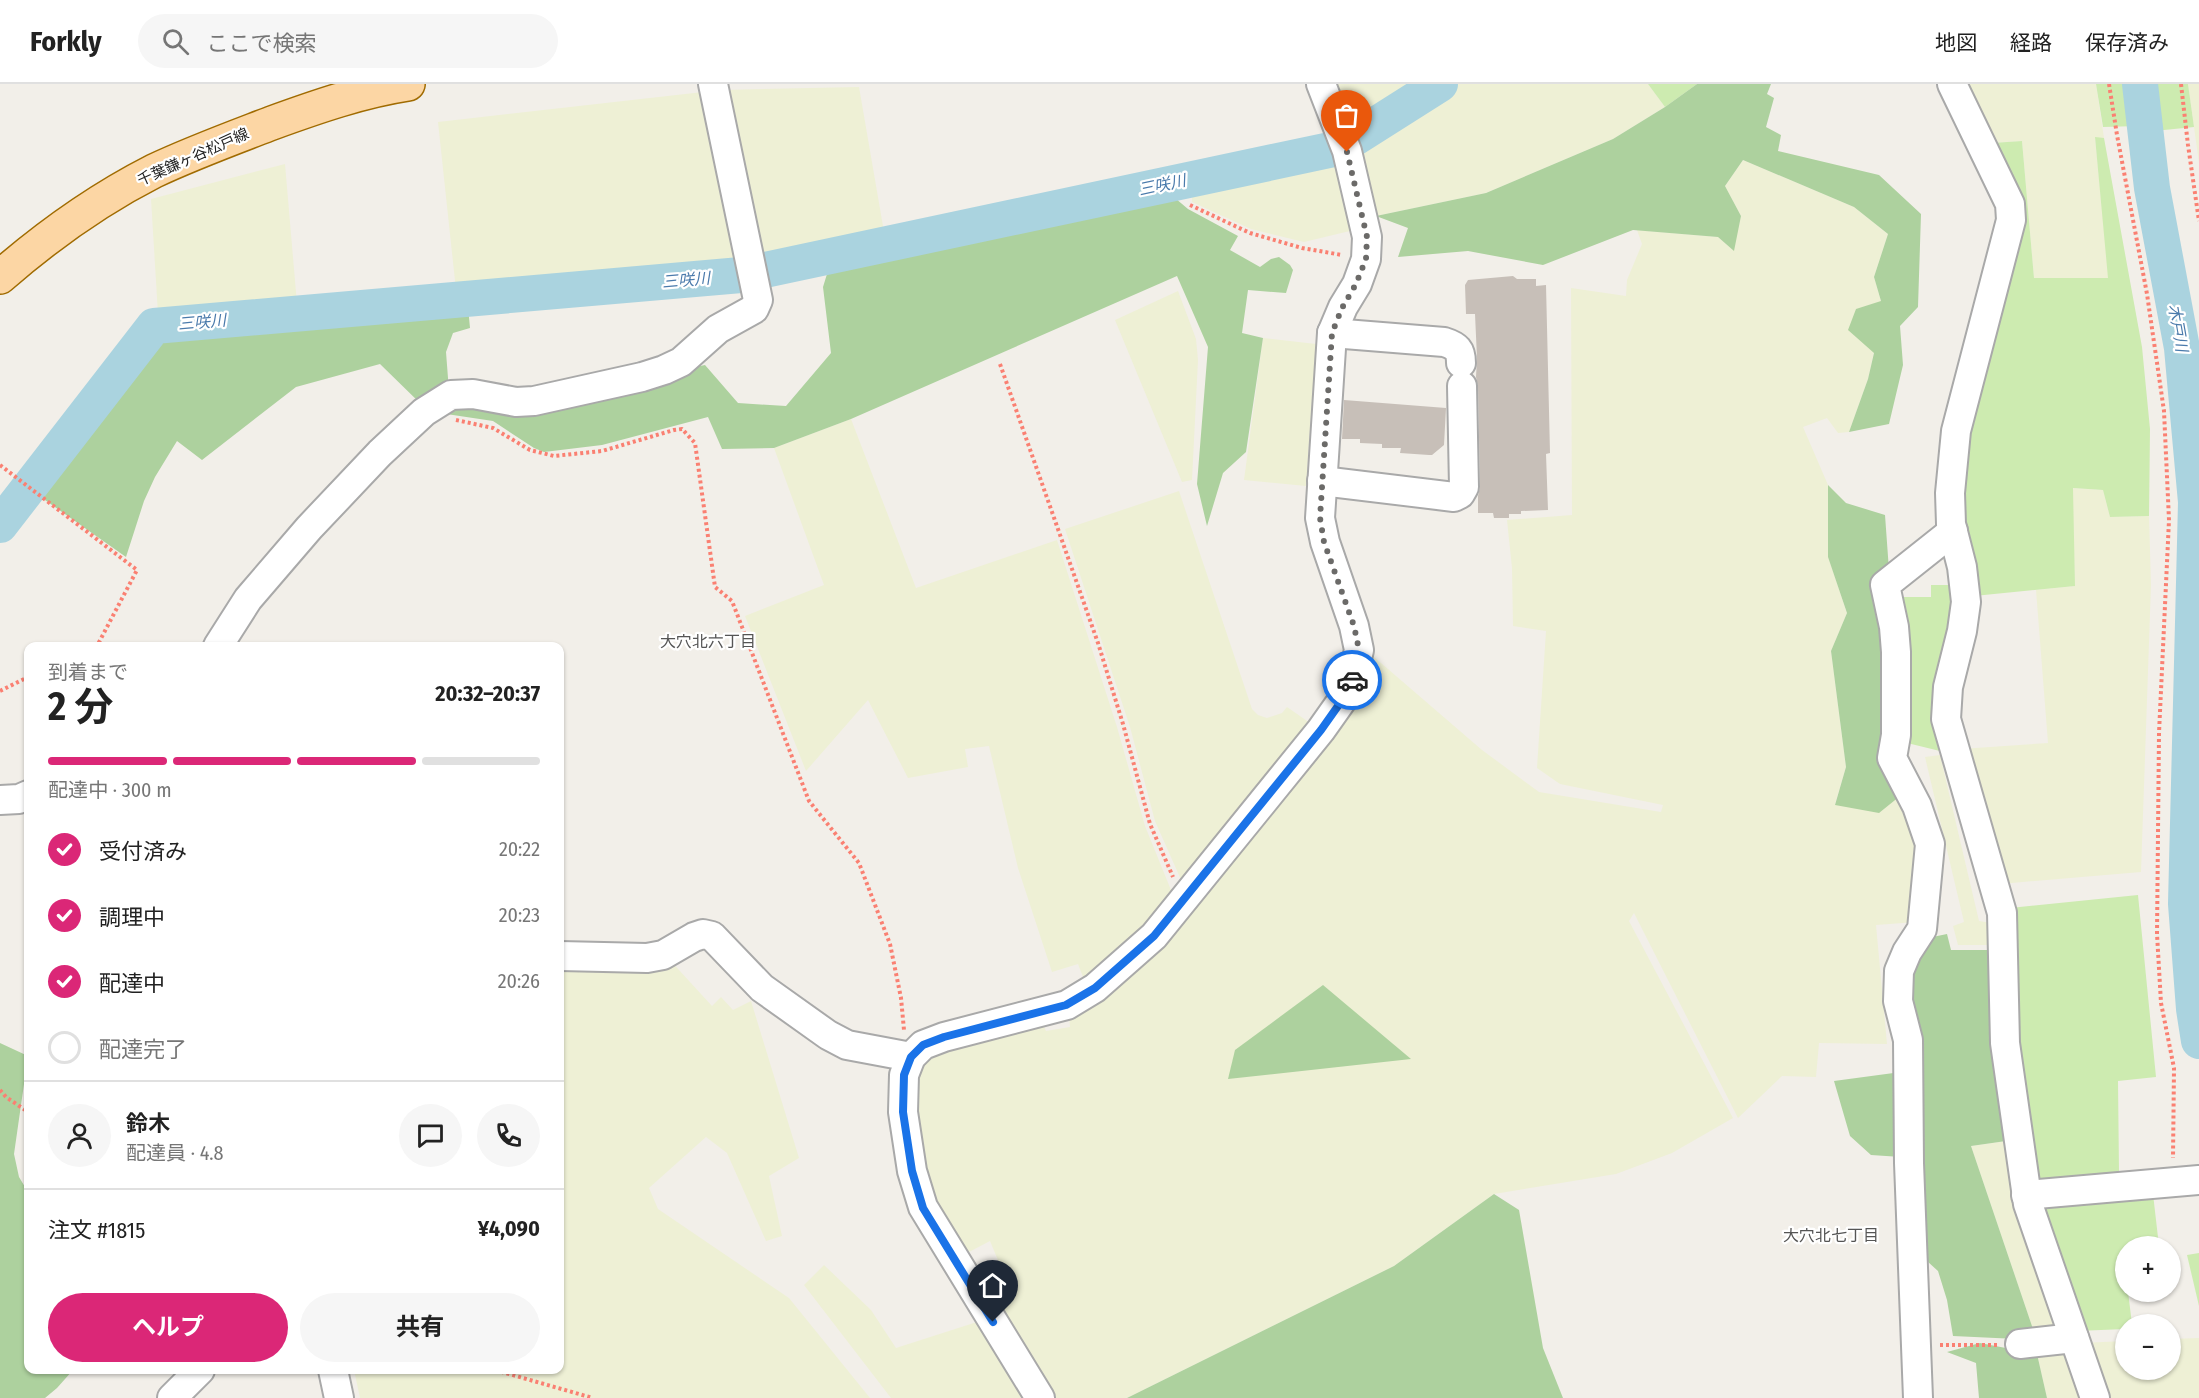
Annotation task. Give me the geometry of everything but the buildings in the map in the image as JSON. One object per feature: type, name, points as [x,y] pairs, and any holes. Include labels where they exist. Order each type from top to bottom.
[{"type":"main road","name":"千葉鎌ヶ谷松戸線","points":[[0,277],[19,260],[91,208],[154,171],[310,109],[357,95],[408,84]]},
{"type":"street","points":[[221,642],[248,599],[309,528],[380,453],[424,412],[451,395],[473,394],[516,402],[534,401],[642,377],[681,362],[718,329],[754,309],[758,300],[713,84]]},
{"type":"street","points":[[1040,1398],[923,1208],[912,1171],[903,1112],[904,1075],[911,1057],[923,1045],[944,1037],[1066,1005],[1095,988],[1134,956],[1154,936],[1321,730],[1350,689],[1359,650],[1354,626],[1324,542],[1320,518],[1332,333],[1366,259],[1367,237],[1347,152],[1321,84]]},
{"type":"street","points":[[1952,84],[2010,204],[2011,220],[1956,431],[1950,493],[1953,531],[1962,567],[1966,603],[1962,631],[1948,687],[1946,719],[2002,913],[2005,1043],[2026,1195],[2094,1398]]},
{"type":"street","points":[[1322,481],[1454,497],[1460,494],[1464,487],[1461,353],[1457,347],[1444,342],[1332,333]]},
{"type":"street","points":[[1918,1398],[1928,1344],[1909,1163],[1908,1040],[1898,1001],[1899,971],[1922,929],[1930,844],[1917,806],[1892,758],[1896,735],[1896,652],[1894,627],[1885,585],[1953,531]]},
{"type":"street","points":[[0,800],[24,797]]},
{"type":"street","points":[[564,956],[647,958],[663,955],[694,937],[703,934],[712,936],[762,988],[828,1035],[846,1045],[911,1057]]},
{"type":"street","points":[[2026,1195],[2186,1181]]},
{"type":"street","points":[[2020,1344],[2074,1338]]},
{"type":"street","points":[[172,1398],[196,1374]]},
{"type":"street","points":[[334,1374],[339,1398]]},
{"type":"path","points":[[2109,84],[2147,294],[2164,411],[2169,520],[2159,733],[2157,934],[2162,1003],[2174,1068],[2186,1181]]},
{"type":"path","points":[[2181,84],[2199,221]]},
{"type":"path","points":[[1190,205],[1250,233],[1302,248],[1366,259]]},
{"type":"path","points":[[1000,364],[1098,643],[1124,724],[1150,824],[1183,899]]},
{"type":"path","points":[[424,412],[493,428],[530,450],[554,456],[602,451],[682,429],[690,435],[695,443],[715,587],[732,601],[809,801],[859,863],[890,944],[901,998],[906,1045],[911,1057]]},
{"type":"path","points":[[0,465],[137,570],[99,642]]},
{"type":"path","points":[[0,691],[24,679]]},
{"type":"path","points":[[0,1090],[24,1109]]},
{"type":"path","points":[[1928,1344],[2020,1344]]},
{"type":"path","points":[[509,1374],[593,1398]]},
{"type":"green space","points":[[1336,84],[1426,84],[1354,130]]},
{"type":"green space","points":[[1455,84],[1648,84],[1665,107],[1613,139],[1486,193],[1376,216],[1358,144]]},
{"type":"green space","points":[[1648,84],[1697,84],[1665,107]]},
{"type":"green space","points":[[1697,84],[1771,84],[1767,94],[1774,98],[1766,127],[1781,135],[1778,151],[1879,175],[1921,214],[1918,307],[1900,326],[1903,365],[1889,424],[1849,432],[1868,379],[1874,353],[1848,330],[1856,309],[1881,301],[1874,277],[1888,234],[1854,207],[1743,160],[1725,186],[1741,216],[1734,251],[1718,237],[1633,230],[1543,265],[1468,251],[1398,257],[1408,228],[1376,216],[1486,193],[1613,139]]},
{"type":"green space","points":[[1966,84],[2096,84],[2104,138],[2095,138],[2109,278],[2034,278],[2022,141],[1992,143]]},
{"type":"green space","points":[[2096,84],[2135,84],[2139,126],[2103,127]]},
{"type":"green space","points":[[2151,84],[2188,84],[2194,127],[2154,131]]},
{"type":"green space","points":[[2188,84],[2199,84],[2199,163],[2194,127]]},
{"type":"green space","points":[[859,87],[884,232],[758,260],[722,90]]},
{"type":"green space","points":[[703,92],[740,263],[456,290],[438,122]]},
{"type":"green space","points":[[2095,137],[2104,138],[2142,347],[2150,429],[2149,516],[2110,517],[2103,490],[2073,488],[2075,586],[1974,596],[1962,523],[1968,427],[2019,223],[1992,143],[2022,141],[2034,278],[2108,278]]},
{"type":"green space","points":[[1337,159],[1354,230],[1304,242],[1251,229],[1192,202],[1192,186]]},
{"type":"green space","points":[[1743,160],[1854,207],[1888,234],[1874,277],[1881,301],[1874,352],[1868,379],[1849,432],[1838,433],[1827,418],[1803,427],[1828,485],[1828,556],[1847,613],[1831,651],[1846,767],[1835,804],[1905,792],[1924,843],[1916,922],[1876,925],[1887,1044],[1819,1043],[1816,1077],[1782,1076],[1738,1118],[1634,913],[1629,921],[1733,1118],[1672,1153],[1616,1174],[1494,1194],[1394,1266],[1127,1398],[1052,1398],[989,1291],[1008,1284],[990,1241],[969,1252],[933,1202],[922,1169],[916,1111],[917,1068],[933,1053],[1041,1020],[1046,1031],[1070,1027],[1069,1015],[1359,694],[1374,657],[1482,750],[1539,792],[1661,812],[1663,805],[1560,784],[1537,768],[1546,631],[1513,626],[1512,568],[1507,520],[1572,515],[1571,288],[1626,296],[1627,280],[1642,244],[1637,230],[1718,237],[1733,250],[1741,216],[1725,186]]},
{"type":"green space","points":[[285,164],[297,304],[158,314],[151,199]]},
{"type":"green space","points":[[1169,193],[1188,209],[1238,236],[1230,250],[1260,267],[1271,259],[1279,257],[1293,270],[1286,293],[1248,290],[1242,333],[1263,338],[1246,452],[1223,473],[1207,526],[1197,484],[1208,347],[1177,276],[851,419],[774,448],[722,449],[708,417],[602,445],[544,452],[493,421],[433,412],[643,378],[705,365],[738,403],[786,406],[831,353],[823,287],[831,261],[895,250]]},
{"type":"green space","points":[[1178,291],[1196,339],[1198,360],[1192,480],[1182,482],[1115,320]]},
{"type":"green space","points":[[468,307],[470,328],[453,333],[446,352],[449,391],[424,407],[380,364],[296,387],[202,460],[177,441],[155,477],[144,501],[126,557],[35,493],[153,339]]},
{"type":"green space","points":[[1263,338],[1316,344],[1306,486],[1244,480]]},
{"type":"green space","points":[[851,419],[916,588],[1057,540],[1117,727],[1145,826],[1173,895],[1147,928],[1085,982],[1078,964],[1052,972],[1018,868],[989,746],[965,749],[968,767],[908,778],[868,700],[806,771],[745,616],[824,585],[774,448]]},
{"type":"green space","points":[[1828,485],[1846,503],[1885,515],[1905,792],[1879,813],[1835,805],[1846,767],[1831,651],[1847,613],[1828,557]]},
{"type":"green space","points":[[2072,488],[2103,490],[2110,517],[2149,516],[2151,585],[2141,872],[2000,884],[1961,749],[2048,743],[2036,590],[2075,586]]},
{"type":"green space","points":[[1179,491],[1252,709],[1258,715],[1267,718],[1282,713],[1287,707],[1310,723],[1182,882],[1155,821],[1130,727],[1065,529]]},
{"type":"green space","points":[[1931,585],[1957,585],[1944,752],[1899,741],[1892,597],[1931,597]]},
{"type":"green space","points":[[1940,755],[1979,921],[1992,923],[1990,945],[1958,945],[1953,926],[1964,922],[1925,757]]},
{"type":"green space","points":[[2138,895],[2156,1077],[2118,1081],[2119,1172],[2031,1180],[2011,1043],[2010,908]]},
{"type":"green space","points":[[1947,934],[1951,950],[1991,950],[2006,1141],[1971,1146],[2035,1335],[2017,1339],[1953,1336],[1947,1300],[1938,1271],[1917,1252],[1916,1158],[1871,1155],[1850,1136],[1834,1081],[1901,1072],[1903,1001],[1923,939]]},
{"type":"green space","points":[[668,958],[712,1006],[721,997],[733,1010],[751,1001],[799,1158],[769,1176],[782,1236],[766,1241],[727,1153],[706,1137],[649,1188],[658,1209],[789,1298],[870,1398],[360,1398],[355,1374],[564,1374],[564,967]]},
{"type":"green space","points":[[1323,985],[1411,1059],[1228,1079],[1235,1050]]},
{"type":"green space","points":[[0,1043],[24,1054],[24,1084],[14,1154],[19,1177],[24,1185],[24,1374],[69,1374],[45,1398],[0,1398]]},
{"type":"green space","points":[[2006,1141],[2065,1333],[2035,1335],[1971,1146]]},
{"type":"green space","points":[[1494,1194],[1519,1210],[1543,1348],[1563,1398],[1127,1398],[1394,1266]]},
{"type":"green space","points":[[2153,1194],[2158,1236],[2115,1236],[2115,1302],[2129,1302],[2131,1314],[2115,1314],[2115,1329],[2077,1331],[2033,1205]]},
{"type":"green space","points":[[2199,1253],[2199,1306],[2187,1255]]},
{"type":"green space","points":[[824,1265],[871,1310],[896,1348],[980,1321],[1030,1398],[891,1398],[804,1285]]},
{"type":"green space","points":[[2199,1338],[2199,1398],[2102,1398],[2081,1343],[2115,1341],[2115,1380],[2181,1380],[2181,1339]]},
{"type":"green space","points":[[1980,1343],[2037,1354],[2047,1398],[1979,1398],[1976,1363],[1947,1352]]},
{"type":"green space","points":[[2061,1349],[2082,1398],[2047,1398],[2037,1354]]},
{"type":"waterway","name":"三咲川","points":[[0,525],[154,326],[741,275],[1339,148],[1440,84]]},
{"type":"waterway","name":"木戸川","points":[[2140,84],[2152,188],[2182,348],[2196,502],[2186,904],[2194,1009],[2199,1041]]},
{"type":"way so far","points":[[1347,152],[1367,237],[1366,259],[1332,333],[1320,518],[1324,542],[1354,626],[1359,650],[1352,680]]},
{"type":"district","name":"大穴北六丁目","points":[[708,641]]},
{"type":"district","name":"大穴北七丁目","points":[[1831,1235]]},
{"type":"route","points":[[993,1322],[923,1208],[912,1171],[903,1112],[904,1075],[911,1057],[923,1045],[944,1037],[1066,1005],[1095,988],[1134,956],[1154,936],[1321,730],[1350,689],[1352,680]]}]
